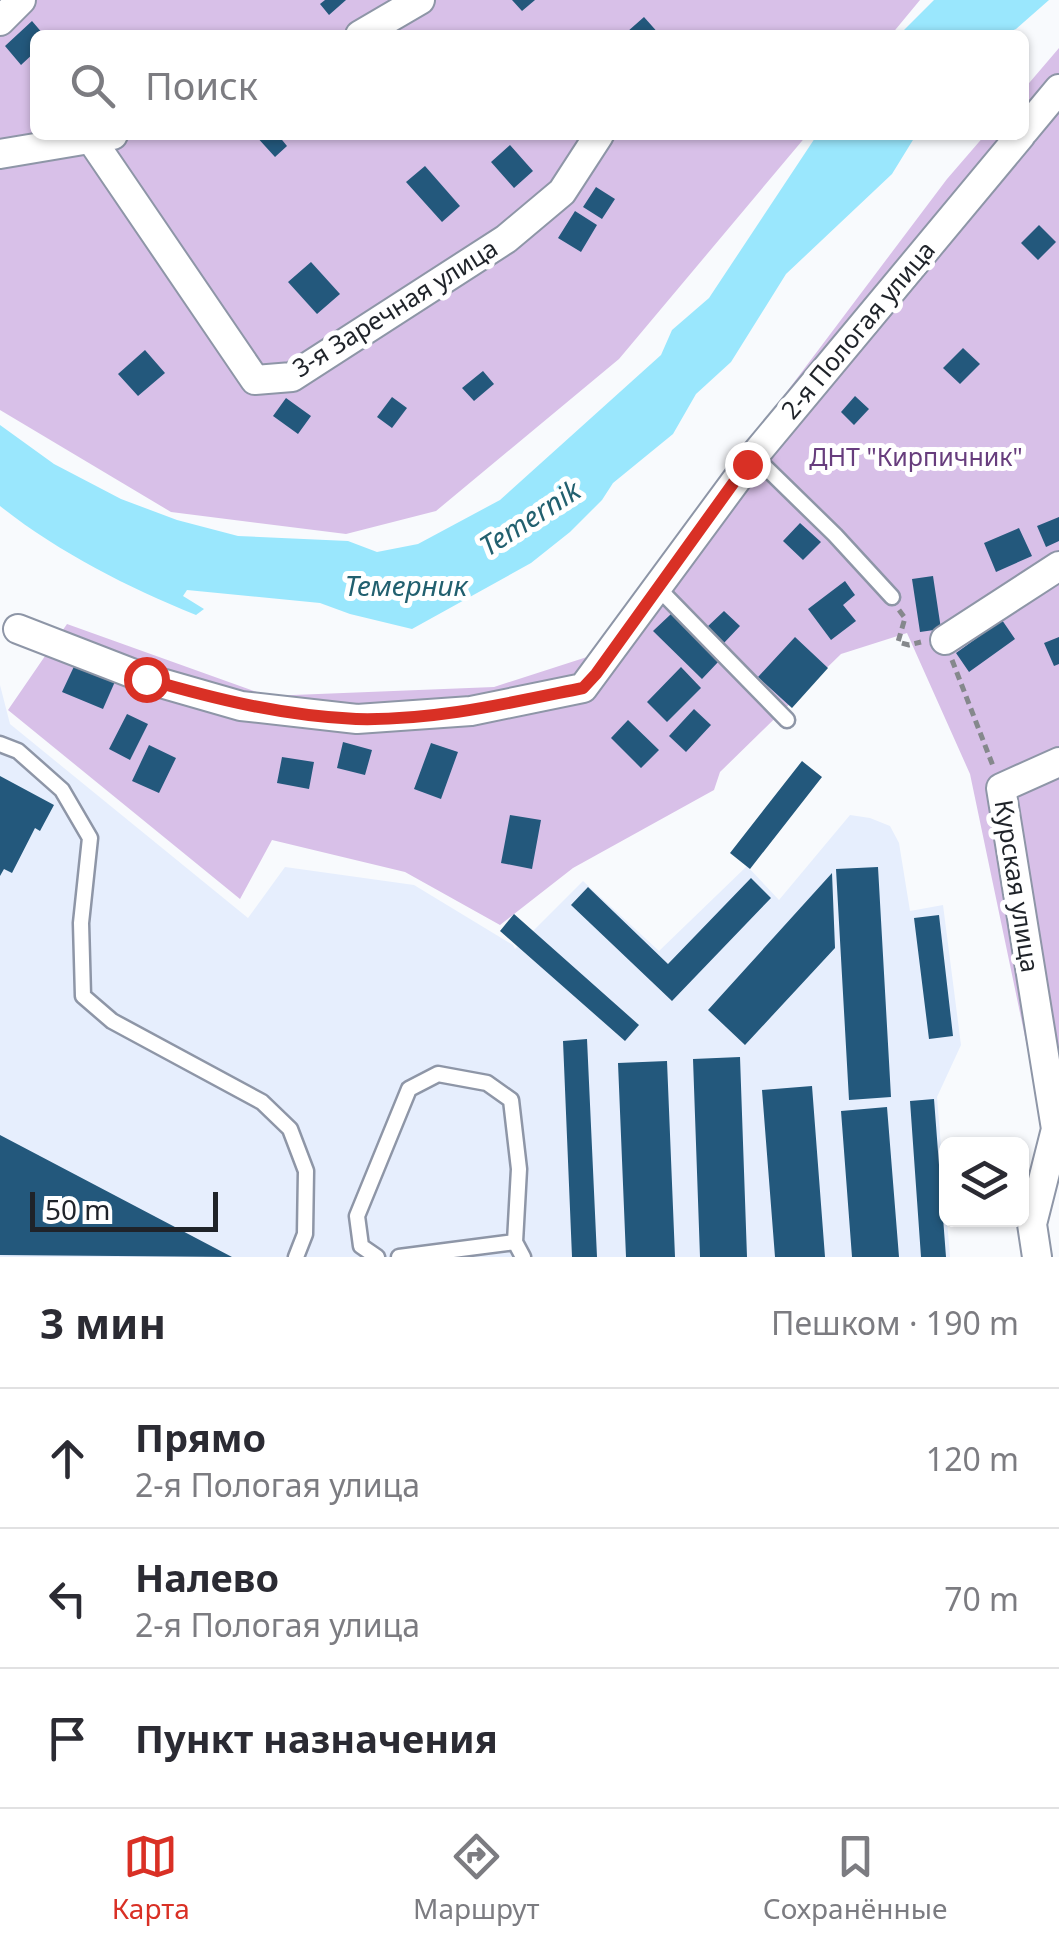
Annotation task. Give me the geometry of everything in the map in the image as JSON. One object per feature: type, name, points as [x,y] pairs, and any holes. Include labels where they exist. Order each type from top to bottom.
[{"type":"street","points":[[0,21],[21,0]]},
{"type":"street","points":[[369,30],[420,0]]},
{"type":"street","name":"2-я Пологая улица","points":[[1029,125],[1059,89]]},
{"type":"street","points":[[0,154],[84,140]]},
{"type":"street","name":"3-я Заречная улица","points":[[104,140],[256,380],[292,377],[506,239],[562,192],[596,140]]},
{"type":"street","name":"2-я Пологая улица","points":[[18,629],[146,679],[241,706],[357,719],[471,710],[583,688],[754,456],[1016,140]]},
{"type":"street","points":[[945,640],[1059,566]]},
{"type":"street","points":[[1002,788],[1059,762]]},
{"type":"street","name":"Курская улица","points":[[1002,788],[1058,1128],[1032,1224],[1037,1257]]},
{"type":"lane","points":[[754,456],[892,597]]},
{"type":"lane","points":[[658,588],[788,720]]},
{"type":"lane","points":[[0,744],[18,751],[62,790],[90,838],[81,923],[84,996],[112,1021],[262,1102],[290,1129],[306,1172],[305,1234],[296,1257]]},
{"type":"lane","points":[[377,1257],[360,1252],[357,1216],[409,1089],[438,1074],[487,1083],[511,1100],[519,1170],[515,1242],[523,1257]]},
{"type":"lane","points":[[399,1257],[515,1242]]},
{"type":"path","points":[[892,597],[905,618],[898,642],[909,645],[930,639],[945,640]]},
{"type":"path","name":"Курская улица","points":[[945,640],[1002,788]]},
{"type":"shaded area","points":[[0,685],[10,724],[248,918],[285,867],[414,885],[515,949],[583,881],[659,951],[747,866],[779,900],[850,815],[890,826],[899,843],[910,911],[943,905],[961,1045],[937,1097],[939,1227],[948,1227],[950,1257],[0,1257]]},
{"type":"green space","points":[[0,0],[920,0],[895,30],[30,30],[30,140],[803,140],[619,359],[436,511],[346,534],[171,512],[0,410]]},
{"type":"green space","name":"ДНТ \"Кирпичник\"","points":[[1059,48],[1059,1110],[1042,1118],[970,774],[907,633],[841,654],[720,772],[714,790],[573,868],[500,925],[405,872],[272,840],[240,899],[8,710],[67,624],[268,696],[494,687],[587,657],[947,179],[981,140],[1029,140],[1029,83]]},
{"type":"water","points":[[934,0],[1049,0],[1014,30],[904,30]]},
{"type":"water","name":"Темерник","points":[[814,140],[913,140],[892,174],[786,274],[731,362],[696,394],[673,434],[613,483],[570,532],[531,563],[412,629],[320,603],[187,590],[183,596],[204,609],[196,615],[94,567],[45,539],[0,506],[0,425],[54,464],[121,499],[177,520],[238,536],[348,541],[377,552],[418,544],[500,500],[661,355],[672,330],[709,298]]},
{"type":"building","points":[[325,0],[346,0],[329,15],[320,4]]},
{"type":"building","points":[[512,0],[535,0],[522,11]]},
{"type":"building","points":[[644,17],[656,30],[629,30]]},
{"type":"building","points":[[32,21],[40,30],[30,30],[30,57],[21,65],[5,46]]},
{"type":"building","points":[[260,140],[282,140],[287,146],[275,157]]},
{"type":"building","points":[[510,145],[533,171],[514,188],[491,162]]},
{"type":"building","points":[[425,166],[460,206],[442,222],[406,182]]},
{"type":"building","points":[[596,187],[615,199],[602,219],[583,207]]},
{"type":"building","points":[[575,211],[597,225],[581,252],[558,238]]},
{"type":"building","points":[[1039,225],[1056,242],[1038,260],[1021,243]]},
{"type":"building","points":[[311,262],[340,294],[317,314],[288,282]]},
{"type":"building","points":[[963,348],[980,364],[960,384],[943,368]]},
{"type":"building","points":[[145,350],[165,373],[138,396],[118,374]]},
{"type":"building","points":[[483,371],[494,384],[474,401],[462,388]]},
{"type":"building","points":[[855,396],[869,409],[854,425],[841,412]]},
{"type":"building","points":[[392,397],[407,408],[392,428],[377,417]]},
{"type":"building","points":[[286,398],[311,416],[298,434],[273,416]]},
{"type":"building","points":[[1059,517],[1059,541],[1046,547],[1037,526]]},
{"type":"building","points":[[800,523],[821,542],[803,560],[783,541]]},
{"type":"building","points":[[1019,528],[1032,556],[996,572],[984,543]]},
{"type":"building","points":[[933,576],[941,629],[920,632],[912,579]]},
{"type":"building","points":[[845,581],[855,595],[843,605],[856,621],[831,640],[808,609]]},
{"type":"building","points":[[724,611],[740,626],[723,644],[706,628]]},
{"type":"building","points":[[671,614],[719,661],[702,679],[653,631]]},
{"type":"building","points":[[1002,620],[1015,639],[969,672],[956,653]]},
{"type":"building","points":[[795,637],[828,668],[792,708],[758,677]]},
{"type":"building","points":[[1059,637],[1059,664],[1054,666],[1044,643]]},
{"type":"building","points":[[77,660],[117,677],[103,709],[62,692]]},
{"type":"building","points":[[681,667],[701,688],[667,722],[647,702]]},
{"type":"building","points":[[694,709],[711,725],[686,752],[669,736]]},
{"type":"building","points":[[127,714],[148,724],[130,760],[109,749]]},
{"type":"building","points":[[628,720],[659,750],[641,768],[611,738]]},
{"type":"building","points":[[343,742],[372,750],[365,775],[337,768]]},
{"type":"building","points":[[431,743],[458,752],[441,799],[414,789]]},
{"type":"building","points":[[149,745],[176,758],[159,793],[132,781]]},
{"type":"building","points":[[282,757],[314,762],[309,789],[277,783]]},
{"type":"building","points":[[802,761],[822,777],[750,869],[730,853]]},
{"type":"building","points":[[0,776],[54,805],[40,831],[35,828],[12,873],[4,869],[0,876]]},
{"type":"building","points":[[510,815],[541,820],[532,869],[501,863]]},
{"type":"building","points":[[878,867],[891,1097],[849,1100],[836,869]]},
{"type":"building","points":[[832,873],[835,948],[745,1045],[708,1010]]},
{"type":"building","points":[[751,878],[771,898],[672,1001],[571,905],[588,887],[668,964]]},
{"type":"building","points":[[514,914],[639,1025],[625,1041],[500,931]]},
{"type":"building","points":[[939,915],[953,1036],[929,1039],[914,918]]},
{"type":"building","points":[[587,1039],[597,1257],[572,1257],[563,1041]]},
{"type":"building","points":[[740,1057],[747,1257],[700,1257],[693,1059]]},
{"type":"building","points":[[667,1061],[675,1257],[626,1257],[618,1063]]},
{"type":"building","points":[[812,1086],[825,1257],[775,1257],[762,1090]]},
{"type":"building","points":[[934,1099],[939,1227],[944,1227],[946,1257],[921,1257],[910,1101]]},
{"type":"building","points":[[887,1107],[899,1257],[852,1257],[841,1111]]},
{"type":"building","points":[[0,1135],[232,1257],[0,1255]]},
{"type":"route","points":[[146,679],[241,706],[357,719],[471,710],[583,688],[747,464]]},
{"type":"water label","name":"Temernik","points":[[530,518]]}]
